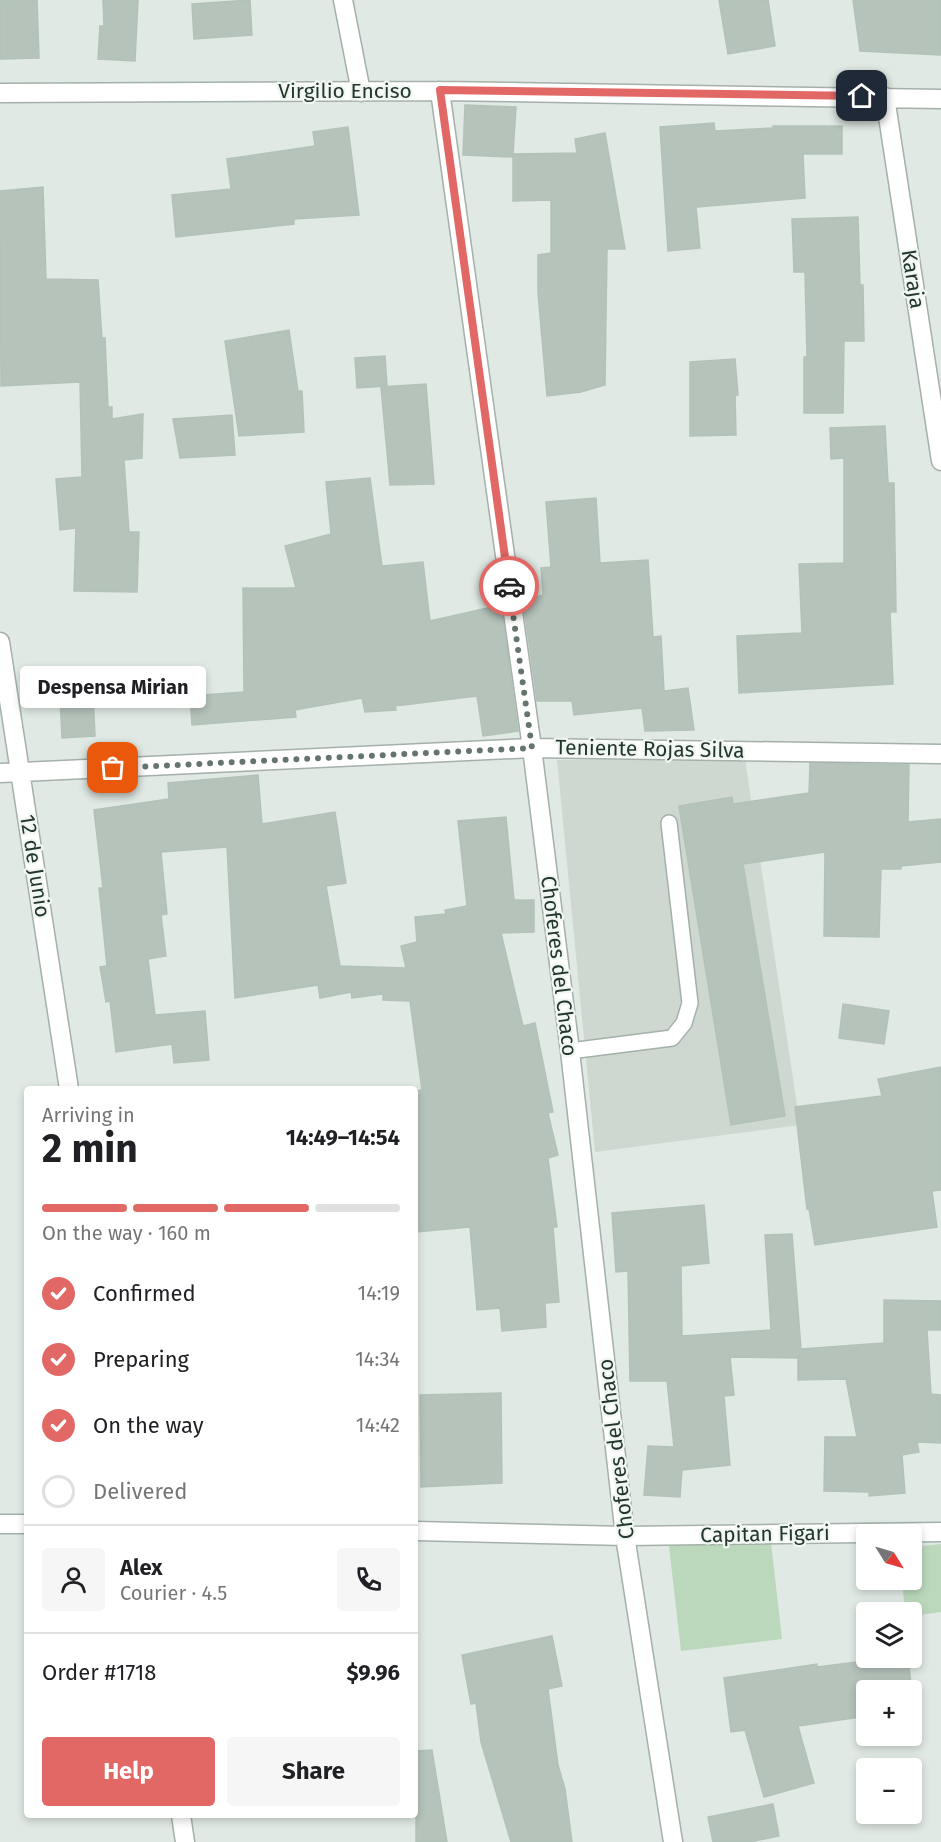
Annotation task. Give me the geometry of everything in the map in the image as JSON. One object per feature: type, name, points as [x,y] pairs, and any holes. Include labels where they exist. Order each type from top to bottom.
[{"type":"street","points":[[343,0],[361,92]]},
{"type":"street","name":"Virgilio Enciso","points":[[0,93],[440,90],[941,99]]},
{"type":"street","name":"Choferes del Chaco","points":[[440,90],[532,748],[570,1051],[625,1536],[673,1842]]},
{"type":"street","name":"Karaja","points":[[885,97],[941,461]]},
{"type":"street","name":"12 de Junio","points":[[0,642],[69,1086]]},
{"type":"street","name":"Teniente Rojas Silva","points":[[0,773],[532,748],[941,754]]},
{"type":"street","points":[[0,1524],[24,1524]]},
{"type":"street","name":"Capitan Figari","points":[[418,1531],[625,1536],[941,1532]]},
{"type":"street","points":[[181,1818],[185,1842]]},
{"type":"lane","points":[[570,1051],[672,1038],[684,1023],[690,1003],[669,823]]},
{"type":"shaded area","points":[[745,759],[800,1125],[595,1152],[557,760]]},
{"type":"green space","points":[[770,1534],[782,1639],[681,1651],[669,1546]]},
{"type":"green space","points":[[941,1544],[941,1612],[922,1615],[922,1602],[904,1602],[903,1590],[922,1590],[922,1546]]},
{"type":"building","points":[[0,0],[37,0],[39,58],[0,59]]},
{"type":"building","points":[[103,0],[138,0],[135,61],[98,59],[100,26],[104,26]]},
{"type":"building","points":[[250,0],[252,35],[194,39],[192,4]]},
{"type":"building","points":[[719,0],[768,0],[775,46],[728,54]]},
{"type":"building","points":[[853,0],[941,0],[941,55],[860,51]]},
{"type":"building","points":[[465,105],[516,107],[513,154],[577,153],[575,139],[605,133],[625,249],[607,249],[605,385],[581,392],[547,396],[538,293],[538,255],[551,253],[551,200],[513,201],[513,157],[463,155]]},
{"type":"building","points":[[714,123],[715,131],[773,128],[773,126],[842,126],[842,154],[803,154],[805,198],[696,207],[700,248],[668,251],[660,127]]},
{"type":"building","points":[[348,127],[359,215],[294,219],[294,224],[176,237],[172,195],[231,189],[227,159],[315,146],[313,132]]},
{"type":"building","points":[[43,187],[46,279],[98,280],[102,338],[105,338],[108,407],[112,407],[112,419],[143,414],[142,458],[124,460],[129,532],[139,532],[137,592],[74,591],[76,528],[60,530],[56,479],[82,477],[80,382],[1,386],[0,191]]},
{"type":"building","points":[[858,217],[864,341],[844,341],[843,413],[804,413],[804,357],[807,357],[805,272],[794,272],[792,219]]},
{"type":"building","points":[[289,330],[298,391],[302,391],[304,432],[239,436],[225,341]]},
{"type":"building","points":[[385,356],[387,386],[357,388],[355,358]]},
{"type":"building","points":[[735,359],[738,395],[735,395],[736,435],[690,436],[690,362]]},
{"type":"building","points":[[426,384],[434,484],[390,485],[381,387]]},
{"type":"building","points":[[232,415],[235,455],[180,458],[173,419]]},
{"type":"building","points":[[885,426],[888,483],[894,483],[896,612],[890,612],[893,684],[739,693],[737,636],[802,633],[799,564],[844,563],[844,458],[831,459],[830,428]]},
{"type":"building","points":[[370,478],[382,566],[423,562],[430,621],[501,605],[518,731],[483,736],[477,696],[395,706],[396,710],[365,712],[362,698],[295,710],[296,717],[192,725],[190,696],[244,692],[243,588],[296,588],[285,546],[331,534],[326,482]]},
{"type":"building","points":[[596,498],[600,563],[648,560],[653,637],[661,636],[664,691],[688,688],[694,730],[645,731],[642,708],[574,715],[572,701],[537,701],[523,600],[543,595],[541,568],[551,567],[546,502]]},
{"type":"building","points":[[93,694],[95,736],[62,738],[60,697]]},
{"type":"building","points":[[810,763],[909,765],[908,822],[941,819],[941,862],[901,866],[901,869],[881,869],[879,937],[824,936],[825,852],[743,864],[785,1116],[731,1125],[679,806],[732,797],[733,804],[809,793]]},
{"type":"building","points":[[258,775],[262,824],[335,812],[346,883],[326,886],[340,966],[406,968],[401,946],[417,942],[415,917],[446,914],[445,910],[467,906],[458,821],[506,817],[514,900],[534,900],[534,932],[501,933],[523,1026],[535,1023],[553,1112],[548,1113],[558,1155],[548,1158],[557,1227],[553,1227],[559,1302],[545,1303],[546,1327],[502,1331],[500,1308],[477,1310],[470,1227],[418,1232],[418,1091],[422,1090],[410,1001],[383,1000],[383,994],[352,998],[351,992],[320,998],[318,985],[235,998],[227,847],[161,852],[167,914],[161,915],[166,956],[148,959],[155,1015],[205,1011],[209,1060],[174,1063],[172,1044],[116,1052],[110,1001],[106,1002],[100,967],[107,966],[99,888],[103,888],[94,810],[169,799],[168,783]]},
{"type":"building","points":[[843,1004],[889,1011],[884,1044],[839,1038]]},
{"type":"building","points":[[941,1067],[941,1190],[932,1191],[937,1227],[815,1245],[809,1209],[807,1209],[795,1107],[882,1096],[878,1079]]},
{"type":"building","points":[[704,1205],[709,1263],[681,1266],[682,1336],[771,1330],[765,1235],[792,1234],[801,1349],[884,1343],[884,1300],[941,1301],[941,1330],[927,1330],[931,1394],[941,1395],[941,1443],[917,1442],[919,1452],[902,1455],[905,1493],[869,1496],[869,1492],[824,1491],[825,1437],[857,1437],[846,1379],[798,1380],[798,1358],[730,1357],[734,1395],[724,1396],[730,1465],[682,1470],[680,1497],[644,1495],[648,1446],[674,1447],[667,1381],[630,1381],[628,1271],[616,1272],[612,1213]]},
{"type":"building","points":[[501,1393],[502,1483],[421,1487],[420,1395]]},
{"type":"building","points":[[552,1636],[562,1686],[548,1689],[558,1765],[565,1789],[572,1842],[511,1842],[481,1742],[476,1703],[471,1704],[462,1655]]},
{"type":"building","points":[[856,1662],[856,1668],[909,1668],[911,1680],[856,1680],[856,1718],[798,1726],[814,1783],[764,1797],[745,1730],[731,1732],[724,1678],[817,1664],[817,1667]]},
{"type":"building","points":[[432,1750],[447,1842],[416,1842],[418,1751]]},
{"type":"building","points":[[773,1804],[779,1836],[749,1842],[713,1842],[708,1817]]},
{"type":"way so far","points":[[113,768],[532,748],[509,586]]},
{"type":"place","name":"Despensa Mirian","points":[[113,768]]},
{"type":"route","points":[[509,586],[440,90],[862,96]]}]
